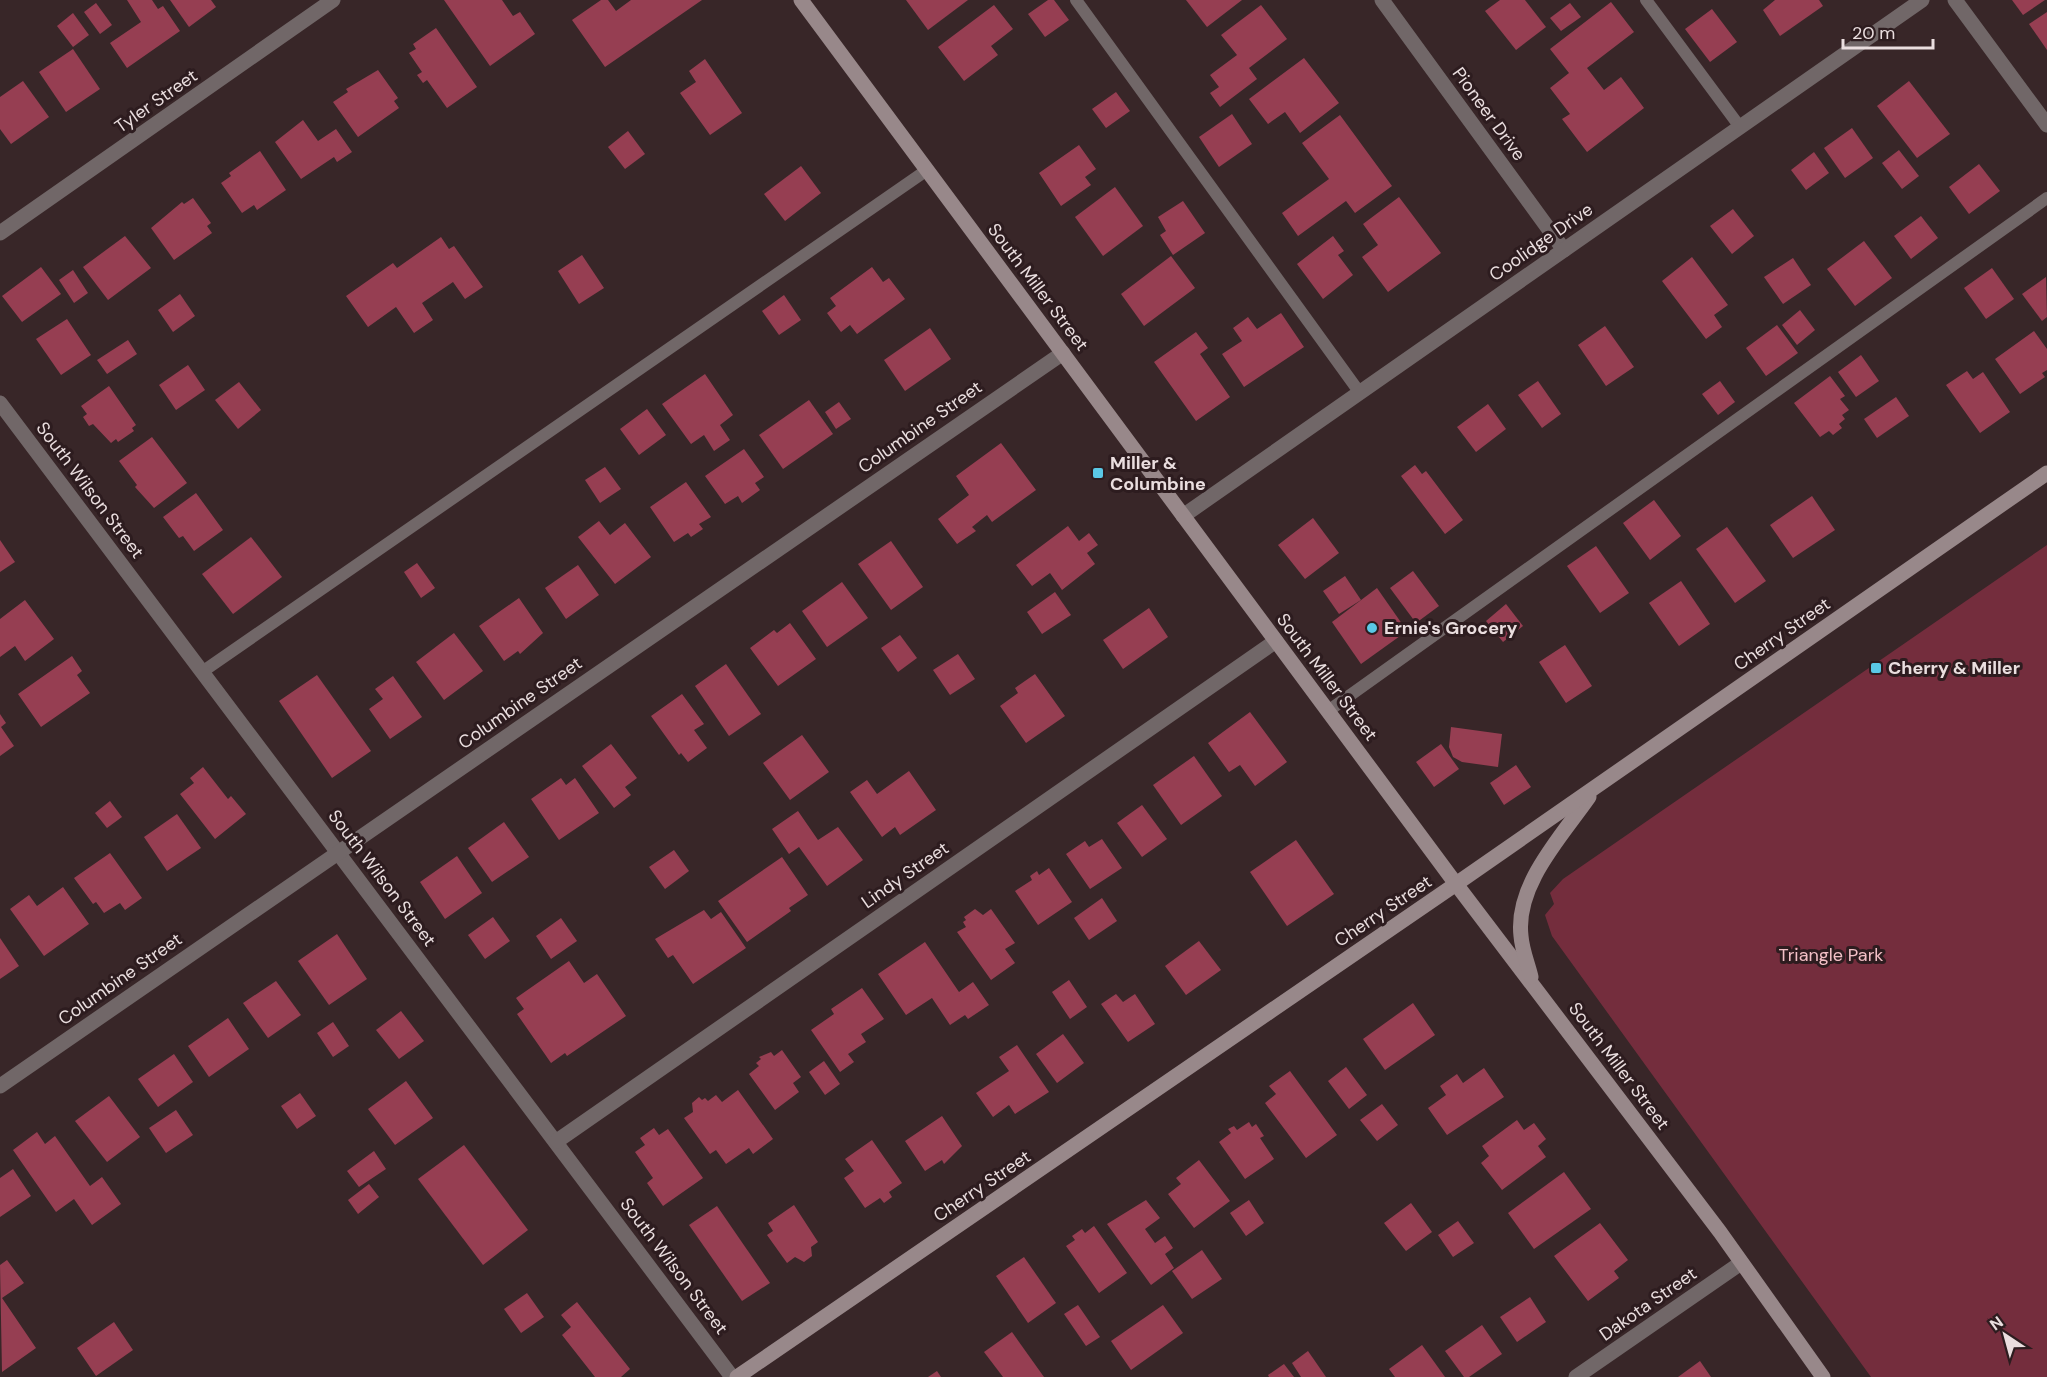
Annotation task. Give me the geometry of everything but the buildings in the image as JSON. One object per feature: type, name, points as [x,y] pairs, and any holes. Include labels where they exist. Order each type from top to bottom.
[{"type":"main road","name":"South Miller Street","points":[[801,0],[1456,884],[1741,1263],[1823,1377]]},
{"type":"main road","name":"Cherry Street","points":[[737,1377],[1456,884],[2047,473]]},
{"type":"main road","points":[[1534,986],[1521,937],[1521,909],[1533,879],[1596,787]]},
{"type":"street","name":"Tyler Street","points":[[0,233],[333,0]]},
{"type":"street","name":"Pioneer Drive","points":[[1382,0],[1564,250]]},
{"type":"street","name":"Coolidge Drive","points":[[1184,516],[1922,0]]},
{"type":"street","points":[[1955,0],[2047,124]]},
{"type":"street","name":"Columbine Street","points":[[0,1086],[1063,353]]},
{"type":"street","name":"South Wilson Street","points":[[0,403],[732,1377]]},
{"type":"street","name":"Lindy Street","points":[[556,1141],[1276,641]]},
{"type":"street","name":"Dakota Street","points":[[1576,1377],[1741,1263]]},
{"type":"lane","points":[[1076,0],[1360,393]]},
{"type":"lane","points":[[1646,0],[1740,127]]},
{"type":"lane","points":[[202,672],[927,170]]},
{"type":"lane","points":[[1328,711],[2047,198]]},
{"type":"green space","name":"Triangle Park","points":[[2047,545],[2047,1377],[1871,1377],[1552,936],[1545,915],[1554,904],[1550,893],[1563,879]]},
{"type":"place","name":"Miller & Columbine","points":[[1098,473]]},
{"type":"place","name":"Ernie's Grocery","points":[[1372,628]]},
{"type":"place","name":"Cherry & Miller","points":[[1876,668]]}]
